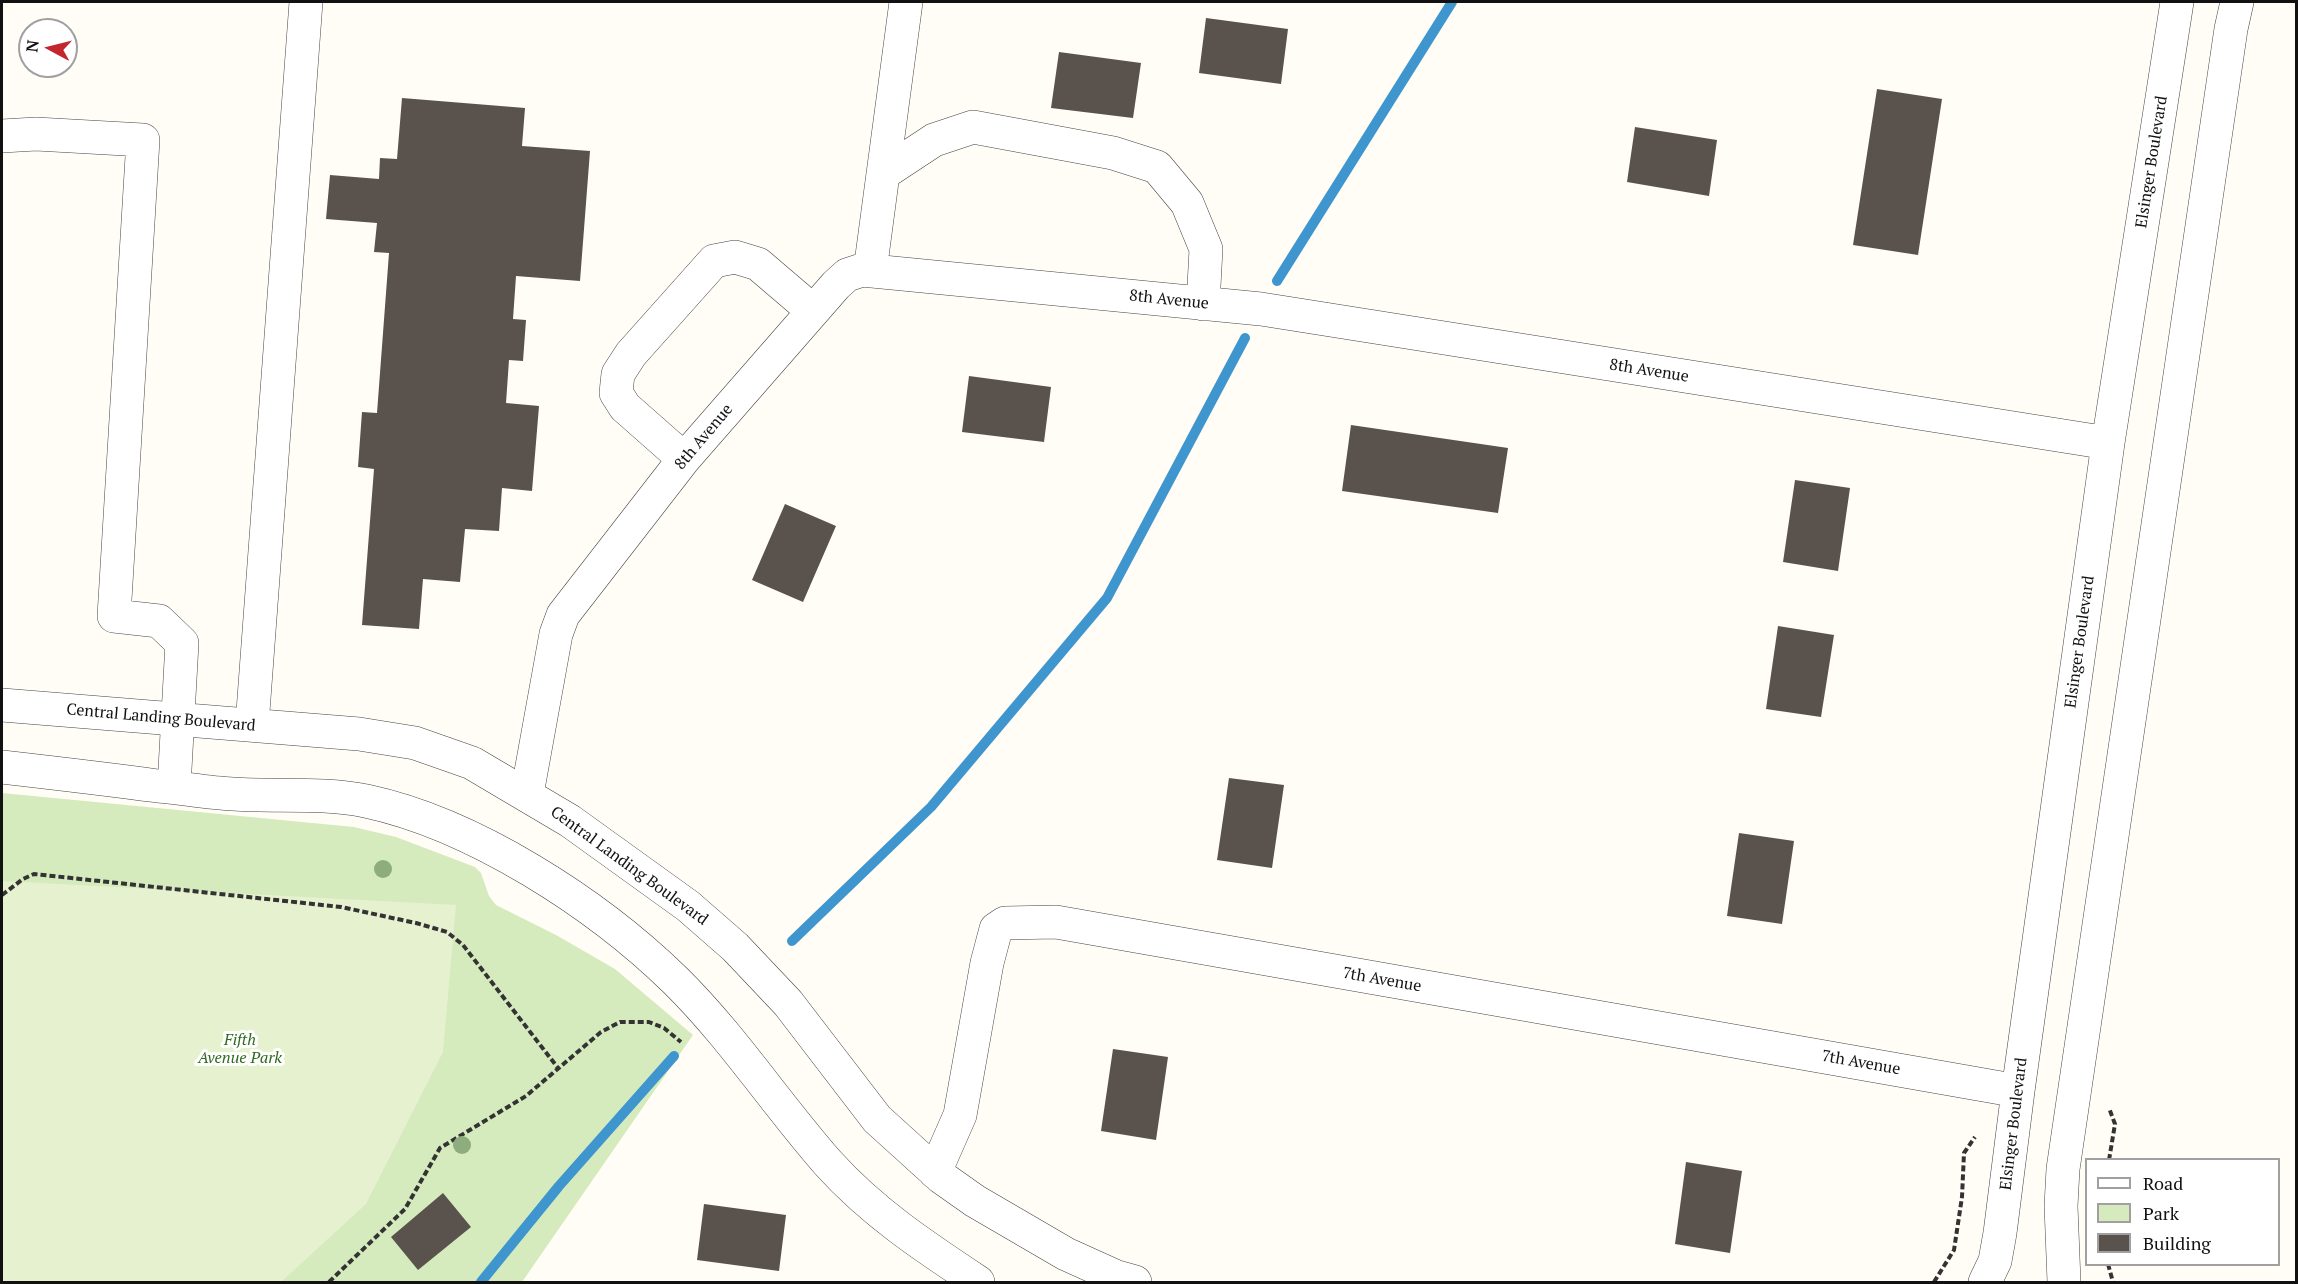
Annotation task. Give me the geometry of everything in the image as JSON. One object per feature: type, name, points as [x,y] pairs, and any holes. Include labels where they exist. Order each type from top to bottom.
[{"type":"street","points":[[252,725],[306,2]]},
{"type":"street","points":[[870,271],[906,2]]},
{"type":"street","name":"Elsinger Boulevard","points":[[1985,1282],[1995,1261],[2000,1233],[2108,443],[2177,2]]},
{"type":"street","points":[[2064,1282],[2061,1206],[2063,1169],[2231,29],[2237,2]]},
{"type":"street","points":[[884,173],[934,140],[973,127],[1113,153],[1157,167],[1186,203],[1206,249],[1203,304]]},
{"type":"street","points":[[2,136],[36,134],[143,140],[114,616],[159,621],[182,644],[174,788]]},
{"type":"street","points":[[684,459],[625,407],[616,393],[618,374],[631,354],[714,261],[735,257],[758,264],[813,311]]},
{"type":"street","name":"8th Avenue","points":[[527,794],[556,634],[563,615],[684,459],[813,311],[847,275],[862,270],[1261,309],[2108,443]]},
{"type":"street","name":"Central Landing Boulevard","points":[[2,705],[359,734],[415,743],[472,763],[570,821],[711,925],[788,1003],[877,1119],[935,1172],[975,1202],[1066,1254],[1117,1277],[1135,1282]]},
{"type":"street","points":[[2,767],[231,794],[347,797],[417,815],[502,854],[549,882],[608,922],[674,978],[700,1006],[829,1164],[904,1233],[978,1282]]},
{"type":"street","name":"7th Avenue","points":[[935,1172],[960,1115],[987,963],[996,929],[1005,923],[1056,922],[2018,1091]]},
{"type":"path","points":[[2,895],[23,879],[34,874],[341,907],[447,932],[463,945],[558,1068]]},
{"type":"path","points":[[329,1282],[405,1209],[440,1148],[526,1096],[601,1032],[620,1022],[649,1022],[658,1025],[689,1049]]},
{"type":"path","points":[[2109,1158],[2115,1124]]},
{"type":"path","points":[[1934,1282],[1954,1250],[1962,1197],[1964,1153]]},
{"type":"path","points":[[2109,1266],[2113,1282]]},
{"type":"green space","name":"Fifth Avenue Park","points":[[2,793],[354,827],[396,837],[475,867],[481,873],[489,896],[496,905],[556,935],[615,969],[693,1035],[522,1282],[2,1282]]},
{"type":"green space","points":[[2,881],[456,905],[443,1052],[366,1204],[281,1282],[2,1282]]},
{"type":"building","points":[[1206,18],[1288,29],[1281,84],[1199,73]]},
{"type":"building","points":[[1059,52],[1141,63],[1133,118],[1051,108]]},
{"type":"building","points":[[1877,89],[1942,99],[1918,255],[1853,245]]},
{"type":"building","points":[[402,98],[525,108],[522,146],[590,151],[580,281],[516,276],[513,319],[526,320],[523,361],[509,360],[506,403],[539,406],[532,491],[502,488],[499,531],[465,529],[460,582],[423,579],[419,629],[362,625],[374,469],[358,467],[362,412],[377,413],[389,253],[374,252],[377,223],[326,219],[330,175],[379,179],[380,158],[397,159]]},
{"type":"building","points":[[1635,127],[1717,140],[1709,196],[1627,182]]},
{"type":"building","points":[[969,376],[1051,387],[1044,442],[962,432]]},
{"type":"building","points":[[1351,425],[1508,448],[1498,513],[1342,491]]},
{"type":"building","points":[[1795,480],[1850,488],[1838,571],[1783,562]]},
{"type":"building","points":[[785,504],[836,526],[803,602],[752,580]]},
{"type":"building","points":[[1778,626],[1834,635],[1821,717],[1766,709]]},
{"type":"building","points":[[1229,778],[1284,785],[1272,868],[1217,860]]},
{"type":"building","points":[[1739,833],[1794,841],[1782,924],[1727,916]]},
{"type":"building","points":[[1113,1049],[1168,1057],[1156,1140],[1101,1131]]},
{"type":"building","points":[[1686,1162],[1742,1171],[1730,1253],[1675,1244]]},
{"type":"building","points":[[443,1193],[471,1227],[418,1270],[391,1237]]},
{"type":"building","points":[[704,1204],[786,1215],[779,1271],[697,1260]]},
{"type":"waterway","points":[[1277,281],[1452,2]]},
{"type":"waterway","points":[[792,941],[931,807],[1107,598],[1245,338]]},
{"type":"waterway","points":[[481,1282],[559,1186],[674,1056]]}]
